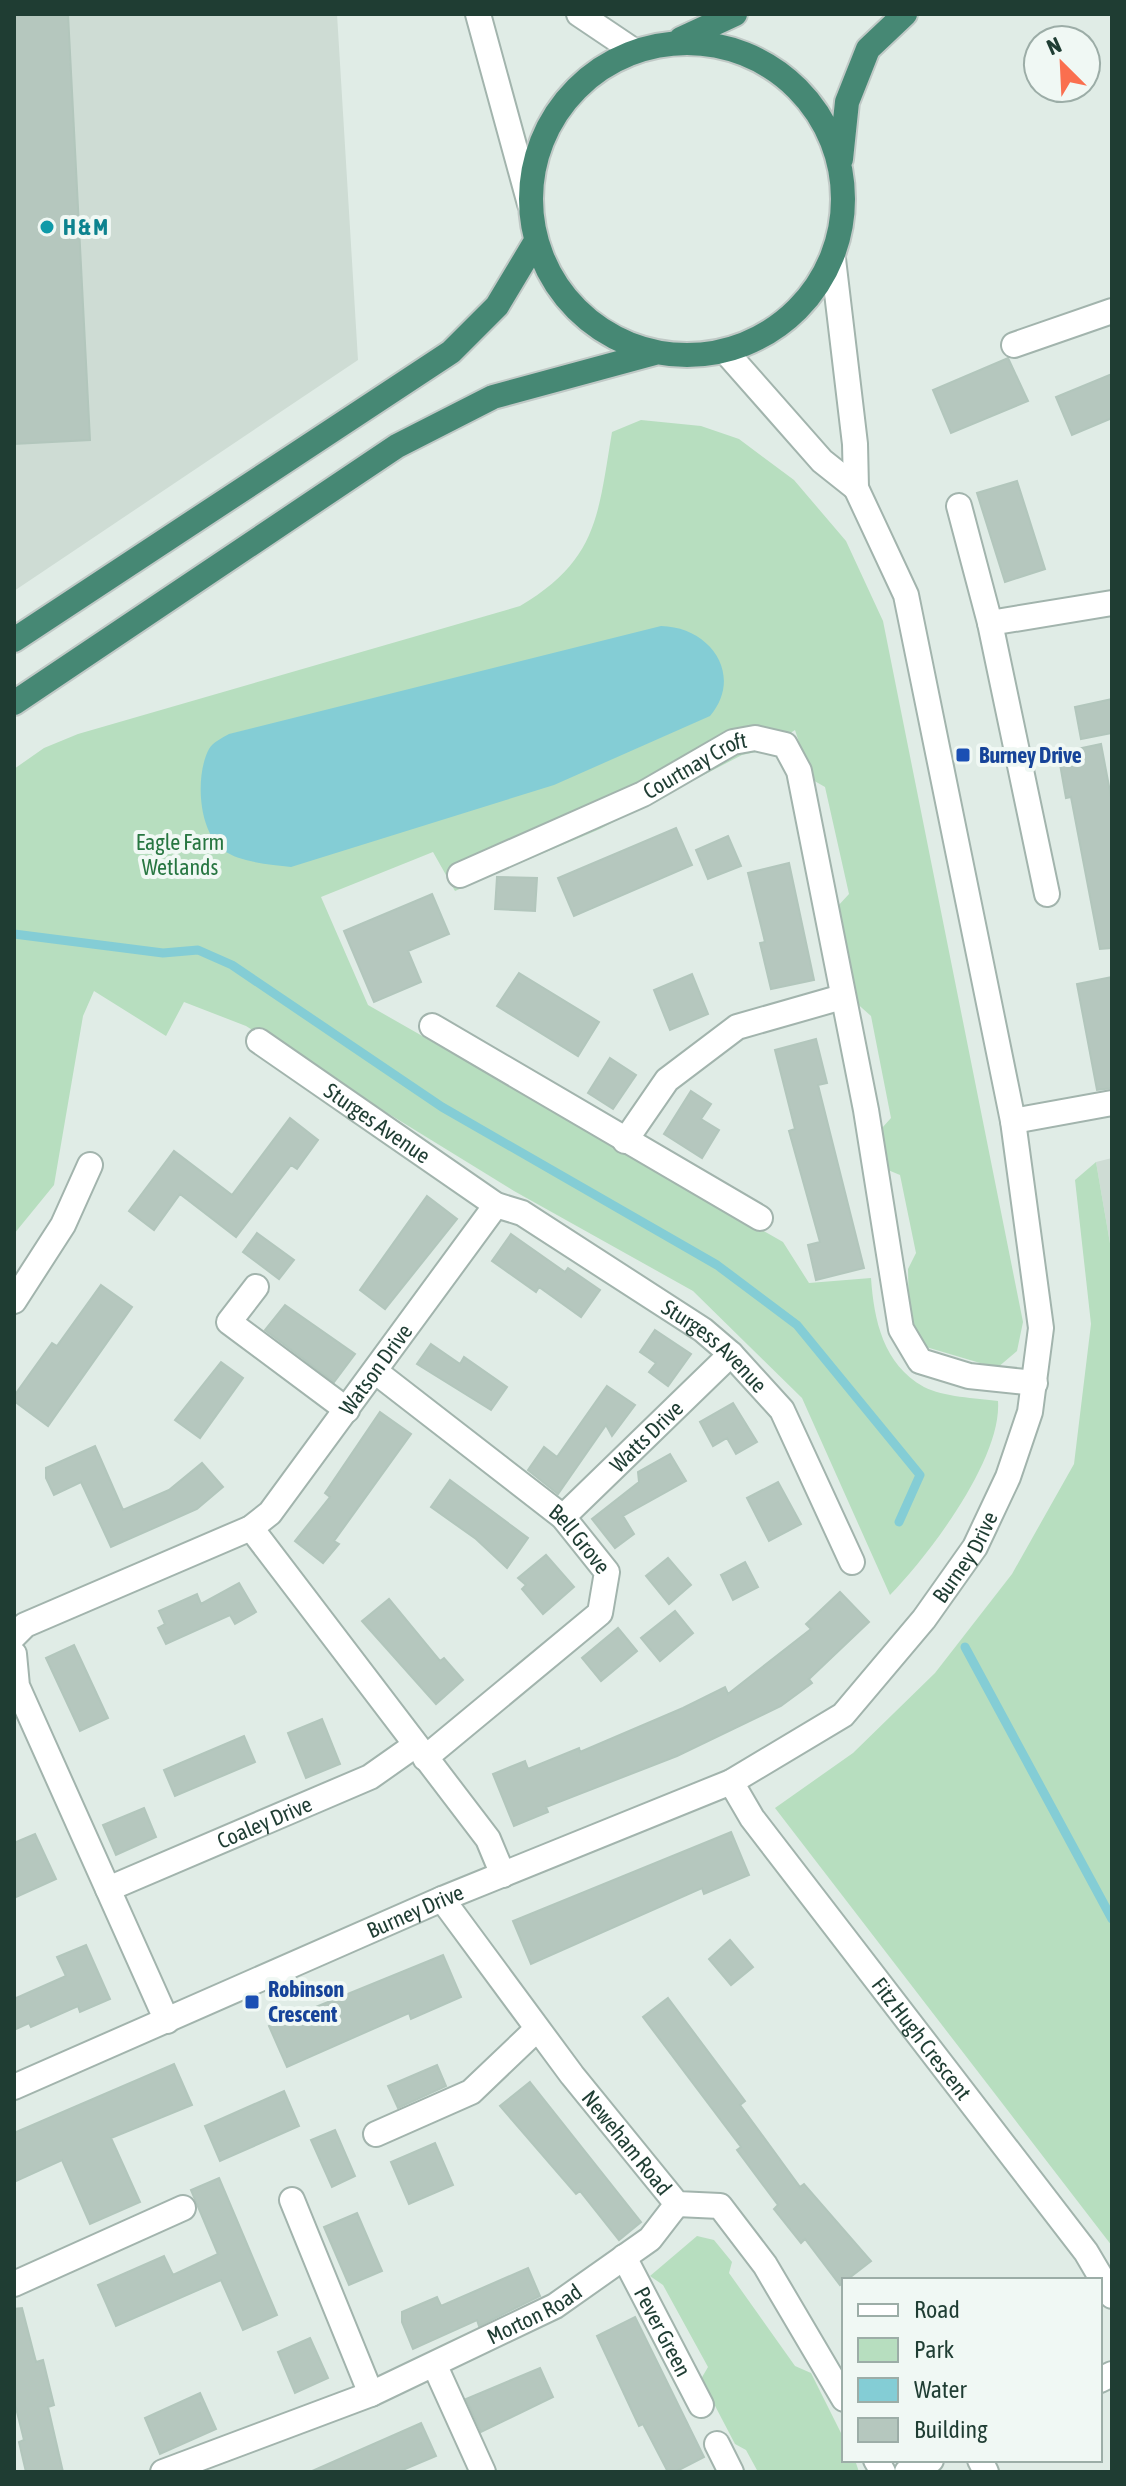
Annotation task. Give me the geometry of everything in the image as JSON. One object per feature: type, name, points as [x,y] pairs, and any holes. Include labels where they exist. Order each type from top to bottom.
[{"type":"highway","points":[[735,14],[671,43],[634,51],[591,75],[557,111],[536,155],[530,204],[536,241],[553,281],[580,314],[615,338],[655,353],[690,356],[725,351],[770,332],[807,301],[833,259],[844,212],[840,162],[847,102],[868,49],[905,14]]},
{"type":"highway","points":[[671,43],[709,43],[754,57],[793,83],[823,119],[840,162]]},
{"type":"highway","points":[[14,640],[451,352],[497,306],[536,241]]},
{"type":"highway","points":[[14,703],[397,446],[493,397],[655,353]]},
{"type":"street","points":[[478,14],[530,204]]},
{"type":"street","points":[[579,14],[634,51]]},
{"type":"street","points":[[833,259],[855,444],[856,488]]},
{"type":"street","points":[[1014,345],[1112,311]]},
{"type":"street","points":[[725,351],[822,461],[856,488]]},
{"type":"street","name":"Burney Drive","points":[[14,2087],[442,1899],[731,1782],[843,1715],[924,1619],[975,1547],[1008,1477],[1030,1412],[1041,1328],[1013,1121],[906,595],[856,488]]},
{"type":"street","points":[[959,506],[990,623],[1047,894]]},
{"type":"street","points":[[990,623],[1112,603]]},
{"type":"street","name":"Courtnay Croft","points":[[460,875],[643,794],[733,742],[755,738],[785,745],[799,771],[866,1110],[901,1329],[920,1361],[969,1376],[1035,1383]]},
{"type":"street","points":[[625,1141],[667,1080],[737,1027],[842,997]]},
{"type":"street","points":[[432,1026],[760,1218]]},
{"type":"street","name":"Sturges Avenue","points":[[259,1041],[496,1205]]},
{"type":"street","points":[[1013,1121],[1112,1103]]},
{"type":"street","points":[[14,1301],[63,1225],[90,1165]]},
{"type":"street","name":"Sturgess Avenue","points":[[496,1205],[522,1213],[703,1330],[731,1354],[782,1410],[852,1562]]},
{"type":"street","name":"Watson Drive","points":[[251,1528],[270,1513],[496,1205]]},
{"type":"street","points":[[256,1287],[229,1322],[347,1410]]},
{"type":"street","name":"Watts Drive","points":[[563,1517],[731,1354]]},
{"type":"street","name":"Bell Grove","points":[[376,1372],[563,1517],[607,1572],[600,1613],[420,1752]]},
{"type":"street","points":[[14,1636],[25,1625],[251,1528],[488,1839],[503,1875]]},
{"type":"street","points":[[14,1654],[16,1686],[167,2021]]},
{"type":"street","name":"Coaley Drive","points":[[108,1889],[370,1777],[420,1752]]},
{"type":"street","name":"Fitz Hugh Crescent","points":[[731,1782],[752,1818],[1086,2252],[1101,2278]]},
{"type":"street","name":"Neweham Road","points":[[442,1899],[537,2029],[677,2204],[720,2206],[765,2265],[842,2396]]},
{"type":"street","points":[[376,2134],[471,2092],[537,2029]]},
{"type":"street","points":[[292,2200],[371,2394]]},
{"type":"street","name":"Morton Road","points":[[163,2472],[206,2464],[435,2366],[555,2306],[650,2239],[677,2204]]},
{"type":"street","points":[[14,2284],[183,2208]]},
{"type":"street","name":"Pever Green","points":[[624,2257],[701,2405]]},
{"type":"street","points":[[435,2366],[483,2472]]},
{"type":"street","points":[[717,2444],[731,2472]]},
{"type":"street","points":[[907,2472],[927,2462]]},
{"type":"shaded area","points":[[14,14],[337,14],[358,360],[14,591]]},
{"type":"shaded area","points":[[1112,1158],[1112,1255],[1096,1162]]},
{"type":"green space","name":"Eagle Farm Wetlands","points":[[641,420],[701,426],[739,439],[794,480],[846,541],[883,621],[1023,1322],[1017,1351],[997,1368],[926,1347],[909,1315],[908,1269],[916,1253],[900,1175],[888,1170],[882,1128],[891,1118],[871,1016],[853,1000],[837,907],[849,894],[825,787],[811,779],[795,730],[765,750],[742,755],[600,829],[455,891],[433,852],[321,897],[368,1005],[783,1242],[809,1283],[871,1278],[883,1340],[899,1366],[910,1377],[940,1393],[998,1401],[996,1424],[976,1477],[924,1556],[890,1595],[802,1398],[693,1291],[514,1191],[246,1026],[184,1002],[166,1036],[94,991],[83,1016],[54,1185],[14,1234],[14,769],[44,748],[78,734],[520,606],[546,589],[580,553],[597,511],[612,432]]},
{"type":"green space","points":[[1096,1162],[1112,1255],[1112,2246],[775,1808],[853,1753],[935,1673],[1012,1574],[1074,1464],[1091,1324],[1075,1180]]},
{"type":"green space","points":[[697,2236],[714,2240],[732,2262],[729,2273],[795,2366],[811,2373],[842,2435],[842,2462],[856,2462],[859,2472],[758,2472],[746,2450],[735,2444],[701,2379],[708,2367],[663,2285],[650,2276]]},
{"type":"water","points":[[661,626],[695,635],[717,656],[723,670],[724,685],[720,701],[710,716],[554,785],[291,867],[238,858],[223,850],[208,830],[201,802],[202,773],[209,749],[229,734]]},
{"type":"building","name":"H & M","points":[[14,14],[68,14],[90,440],[14,444]]},
{"type":"building","points":[[1008,358],[1028,401],[951,433],[933,390]]},
{"type":"building","points":[[1112,374],[1112,418],[1072,435],[1056,397]]},
{"type":"building","points":[[1017,481],[1045,569],[1005,582],[977,493]]},
{"type":"building","points":[[1112,699],[1112,733],[1081,739],[1075,707]]},
{"type":"building","points":[[1101,744],[1112,802],[1112,948],[1100,949],[1071,797],[1066,798],[1058,753]]},
{"type":"building","points":[[676,828],[692,865],[574,916],[558,878]]},
{"type":"building","points":[[728,836],[741,866],[708,879],[696,850]]},
{"type":"building","points":[[789,863],[814,980],[771,989],[760,943],[765,942],[748,873]]},
{"type":"building","points":[[497,877],[537,878],[535,911],[495,909]]},
{"type":"building","points":[[432,894],[449,934],[408,951],[421,982],[374,1002],[344,931]]},
{"type":"building","points":[[519,973],[599,1022],[578,1056],[497,1006]]},
{"type":"building","points":[[692,974],[708,1014],[670,1030],[654,990]]},
{"type":"building","points":[[1112,977],[1112,1088],[1097,1090],[1077,984]]},
{"type":"building","points":[[816,1039],[827,1083],[818,1085],[864,1268],[816,1280],[808,1245],[820,1242],[789,1131],[795,1129],[775,1050]]},
{"type":"building","points":[[610,1058],[636,1075],[613,1109],[588,1093]]},
{"type":"building","points":[[691,1091],[711,1104],[701,1119],[719,1130],[702,1158],[664,1134]]},
{"type":"building","points":[[290,1118],[318,1140],[297,1169],[291,1165],[236,1237],[180,1194],[154,1230],[129,1211],[174,1151],[232,1195]]},
{"type":"building","points":[[427,1196],[457,1219],[385,1309],[360,1290]]},
{"type":"building","points":[[257,1233],[294,1260],[279,1279],[243,1252]]},
{"type":"building","points":[[511,1234],[565,1272],[568,1268],[600,1290],[581,1317],[539,1287],[536,1292],[492,1261]]},
{"type":"building","points":[[101,1285],[132,1307],[48,1426],[14,1401],[14,1396],[52,1343],[57,1346]]},
{"type":"building","points":[[285,1305],[355,1354],[334,1382],[265,1330]]},
{"type":"building","points":[[655,1330],[691,1354],[668,1386],[649,1372],[656,1363],[640,1352]]},
{"type":"building","points":[[431,1344],[460,1364],[464,1357],[507,1387],[491,1410],[417,1364]]},
{"type":"building","points":[[221,1362],[243,1378],[200,1438],[175,1420]]},
{"type":"building","points":[[607,1386],[635,1405],[612,1436],[606,1425],[558,1494],[528,1470],[544,1447],[557,1457]]},
{"type":"building","points":[[733,1403],[757,1442],[736,1454],[727,1438],[713,1446],[700,1422]]},
{"type":"building","points":[[380,1412],[411,1434],[334,1541],[339,1544],[323,1563],[295,1541],[330,1497],[325,1493]]},
{"type":"building","points":[[95,1446],[123,1510],[169,1490],[202,1463],[223,1487],[197,1509],[111,1547],[81,1482],[54,1495],[46,1478],[46,1468]]},
{"type":"building","points":[[670,1454],[686,1481],[623,1516],[634,1534],[615,1548],[592,1519],[639,1482],[638,1472]]},
{"type":"building","points":[[450,1480],[528,1538],[507,1568],[476,1539],[431,1507]]},
{"type":"building","points":[[778,1482],[801,1524],[769,1541],[747,1498]]},
{"type":"building","points":[[546,1555],[574,1587],[543,1614],[522,1589],[526,1585],[518,1578]]},
{"type":"building","points":[[668,1558],[691,1585],[669,1604],[646,1576]]},
{"type":"building","points":[[745,1562],[758,1587],[733,1600],[721,1575]]},
{"type":"building","points":[[239,1583],[256,1612],[235,1624],[230,1615],[166,1644],[158,1628],[165,1624],[159,1611],[197,1594],[201,1604]]},
{"type":"building","points":[[840,1592],[869,1622],[809,1679],[812,1683],[781,1706],[677,1756],[546,1807],[548,1812],[514,1826],[493,1774],[525,1761],[528,1769],[579,1748],[580,1752],[725,1687],[728,1694],[811,1629],[806,1624]]},
{"type":"building","points":[[389,1599],[440,1661],[444,1658],[463,1680],[436,1704],[362,1621]]},
{"type":"building","points":[[675,1611],[693,1633],[660,1661],[641,1638]]},
{"type":"building","points":[[618,1628],[637,1651],[601,1681],[582,1658]]},
{"type":"building","points":[[74,1645],[108,1718],[80,1731],[46,1658]]},
{"type":"building","points":[[322,1719],[340,1764],[306,1778],[288,1733]]},
{"type":"building","points":[[244,1736],[255,1762],[175,1796],[164,1770]]},
{"type":"building","points":[[144,1808],[156,1837],[116,1855],[103,1825]]},
{"type":"building","points":[[731,1832],[749,1875],[704,1894],[702,1888],[531,1964],[513,1921]]},
{"type":"building","points":[[35,1834],[56,1879],[14,1898],[14,1843]]},
{"type":"building","points":[[730,1940],[753,1967],[731,1985],[709,1959]]},
{"type":"building","points":[[86,1945],[110,1999],[80,2012],[78,2006],[31,2027],[29,2023],[14,2030],[14,1999],[66,1976],[57,1957]]},
{"type":"building","points":[[443,1955],[461,1997],[411,2019],[409,2013],[287,2067],[269,2026]]},
{"type":"building","points":[[668,1998],[745,2101],[740,2105],[800,2187],[804,2184],[871,2261],[849,2278],[842,2278],[840,2285],[805,2239],[801,2243],[774,2209],[778,2205],[737,2150],[741,2147],[643,2017]]},
{"type":"building","points":[[174,2064],[192,2105],[111,2138],[140,2202],[90,2224],[62,2160],[14,2182],[14,2133]]},
{"type":"building","points":[[437,2065],[446,2086],[398,2108],[388,2086]]},
{"type":"building","points":[[530,2082],[641,2222],[619,2240],[580,2191],[576,2194],[500,2106]]},
{"type":"building","points":[[284,2091],[299,2126],[220,2161],[205,2126]]},
{"type":"building","points":[[335,2130],[355,2176],[332,2187],[311,2140]]},
{"type":"building","points":[[435,2143],[453,2185],[409,2204],[391,2162]]},
{"type":"building","points":[[219,2178],[277,2315],[243,2330],[221,2280],[116,2326],[98,2285],[164,2256],[173,2275],[218,2254],[191,2190]]},
{"type":"building","points":[[357,2213],[382,2271],[349,2285],[324,2227]]},
{"type":"building","points":[[528,2268],[540,2296],[479,2326],[477,2320],[413,2349],[402,2322],[402,2312],[437,2297],[441,2306]]},
{"type":"building","points":[[22,2308],[36,2362],[43,2360],[54,2405],[48,2407],[63,2472],[26,2472],[19,2442],[24,2440],[14,2400],[14,2309]]},
{"type":"building","points":[[635,2317],[704,2457],[675,2472],[668,2472],[643,2424],[639,2426],[597,2336]]},
{"type":"building","points":[[310,2338],[328,2378],[295,2393],[278,2352]]},
{"type":"building","points":[[540,2368],[553,2397],[481,2432],[466,2399]]},
{"type":"building","points":[[200,2393],[216,2429],[160,2454],[145,2418]]},
{"type":"building","points":[[421,2423],[436,2456],[398,2472],[310,2472]]},
{"type":"waterway","points":[[14,934],[163,953],[198,950],[232,965],[442,1107],[717,1265],[797,1325],[920,1475],[899,1522]]},
{"type":"waterway","points":[[965,1647],[1112,1919]]},
{"type":"place","name":"H & M","points":[[47,227]]},
{"type":"place","name":"Burney Drive","points":[[963,755]]},
{"type":"place","name":"Robinson Crescent","points":[[252,2002]]}]
